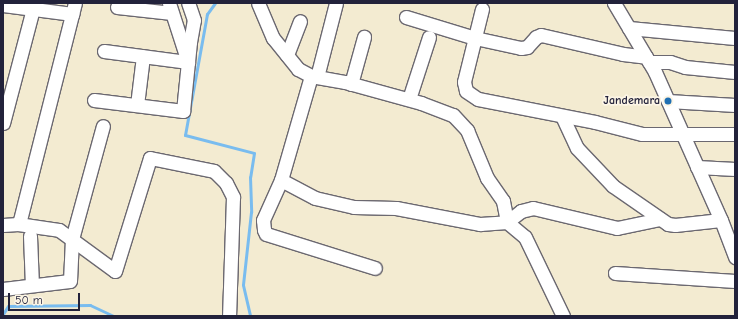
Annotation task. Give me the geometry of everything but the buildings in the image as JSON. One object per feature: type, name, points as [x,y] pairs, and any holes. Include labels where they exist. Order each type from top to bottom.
[{"type":"street","points":[[94,100],[183,111],[194,20],[188,3]]},
{"type":"street","points":[[258,3],[273,38],[298,69],[314,77],[351,84],[409,99],[453,115],[467,130],[487,178],[503,201],[507,222],[525,237],[563,316]]},
{"type":"street","points":[[336,3],[281,180],[263,220],[264,230],[266,234],[375,268]]},
{"type":"street","points":[[614,3],[648,60],[668,101],[721,220],[735,257]]},
{"type":"street","points":[[3,5],[33,9],[74,9],[18,224]]},
{"type":"street","points":[[117,7],[170,8],[188,62]]},
{"type":"street","points":[[3,123],[33,9]]},
{"type":"street","points":[[482,9],[464,82],[466,91],[480,100],[642,134],[735,134]]},
{"type":"street","points":[[406,17],[475,38],[524,48],[530,45],[536,37],[541,35],[648,60],[670,62],[685,67],[735,72]]},
{"type":"street","points":[[287,55],[300,21]]},
{"type":"street","points":[[629,28],[735,38]]},
{"type":"street","points":[[351,84],[364,37]]},
{"type":"street","points":[[409,99],[429,37]]},
{"type":"street","points":[[104,51],[188,62]]},
{"type":"street","points":[[137,105],[143,56]]},
{"type":"street","points":[[668,101],[735,105]]},
{"type":"street","points":[[562,116],[579,151],[616,189],[660,219],[668,224],[675,225],[721,220]]},
{"type":"street","points":[[3,289],[70,281],[72,239],[102,126]]},
{"type":"street","points":[[3,225],[18,224],[59,230],[115,271],[150,158],[214,171],[226,183],[233,197],[229,316]]},
{"type":"street","points":[[697,167],[735,169]]},
{"type":"street","points":[[281,180],[320,200],[354,207],[396,208],[480,224],[507,222],[521,211],[532,208],[616,228],[660,219]]},
{"type":"street","points":[[30,236],[32,285]]},
{"type":"street","points":[[615,273],[735,281]]},
{"type":"waterway","points":[[215,3],[207,14],[185,135],[254,153],[250,177],[251,212],[243,285],[250,316]]},
{"type":"waterway","points":[[3,314],[8,306],[90,305],[114,316]]},
{"type":"place","name":"Jandemara","points":[[668,101]]}]
